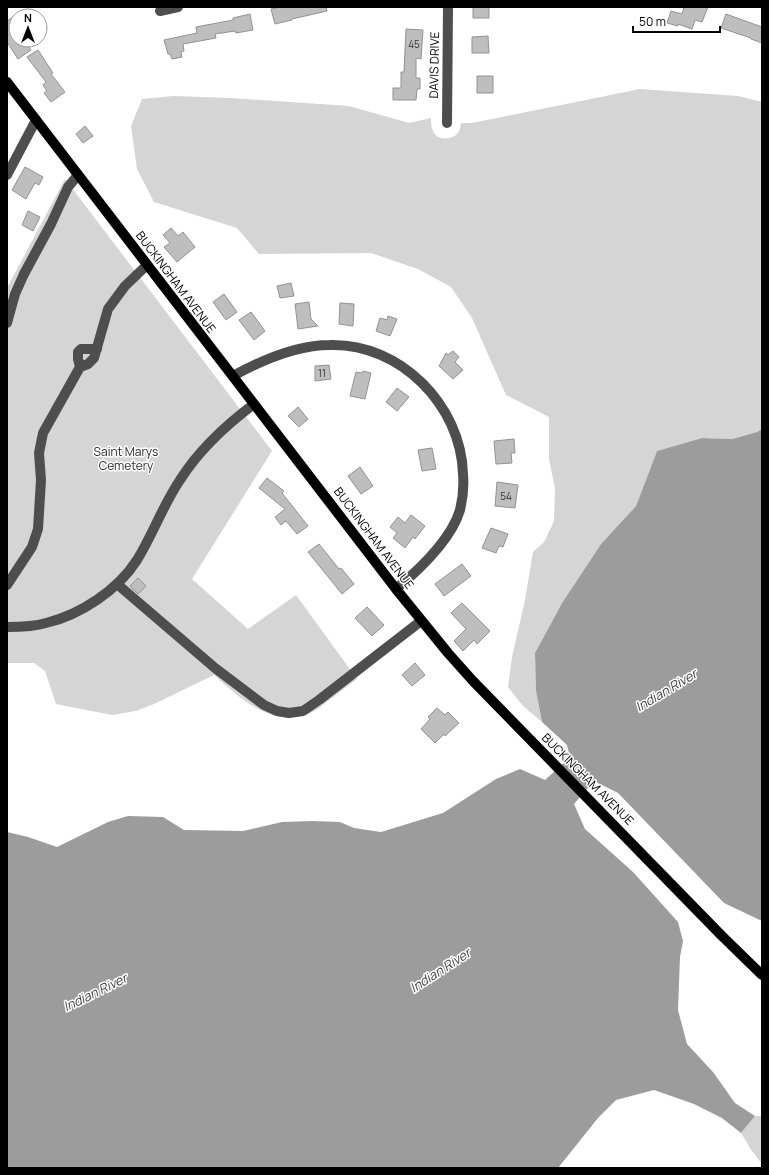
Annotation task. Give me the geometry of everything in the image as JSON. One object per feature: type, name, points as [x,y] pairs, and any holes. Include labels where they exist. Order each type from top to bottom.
[{"type":"main road","name":"BUCKINGHAM AVENUE","points":[[7,82],[421,621],[473,681],[722,936],[762,974]]},
{"type":"street","points":[[160,11],[178,7]]},
{"type":"street","name":"DAVIS DRIVE","points":[[447,123],[448,7]]},
{"type":"street","points":[[7,175],[36,120]]},
{"type":"street","points":[[7,323],[15,294],[24,274],[51,224],[68,187],[78,175]]},
{"type":"street","points":[[7,585],[32,547],[38,529],[41,480],[39,453],[43,433],[80,367],[88,364],[94,358],[108,309],[125,286],[148,265]]},
{"type":"street","points":[[233,376],[255,365],[300,348],[329,345],[357,347],[393,360],[424,385],[438,400],[449,418],[458,440],[463,459],[463,495],[460,510],[450,530],[431,557],[409,579],[396,589]]},
{"type":"street","points":[[80,367],[78,352],[81,349],[97,349]]},
{"type":"street","points":[[7,627],[24,627],[47,623],[71,614],[99,598],[117,584],[136,561],[180,480],[195,459],[218,435],[254,404]]},
{"type":"street","points":[[117,584],[215,668],[248,694],[264,705],[289,713],[303,711],[314,704],[421,621]]},
{"type":"green space","points":[[640,89],[738,96],[762,102],[762,429],[757,432],[731,439],[702,438],[657,451],[636,506],[601,544],[562,603],[535,653],[536,691],[542,722],[523,706],[508,687],[512,657],[525,600],[533,552],[544,542],[554,521],[555,489],[549,459],[549,417],[506,395],[472,318],[451,287],[418,269],[371,253],[259,254],[237,228],[154,202],[137,169],[131,126],[142,99],[173,96],[230,98],[349,106],[409,123],[431,118],[433,131],[436,135],[441,138],[447,138],[453,137],[457,134],[460,130],[461,123],[472,123]]},
{"type":"green space","name":"Saint Marys Cemetery","points":[[65,179],[272,451],[192,579],[248,629],[296,595],[357,679],[313,712],[298,717],[271,715],[247,702],[214,675],[154,704],[136,711],[112,715],[56,704],[45,671],[34,663],[7,663],[7,288]]},
{"type":"green space","points":[[755,1116],[762,1116],[762,1164],[741,1133]]},
{"type":"water","name":"Indian River","points":[[762,429],[762,921],[724,903],[618,793],[594,781],[574,804],[585,829],[633,872],[678,922],[683,941],[680,957],[678,1010],[687,1044],[713,1072],[735,1103],[755,1116],[741,1133],[722,1118],[694,1104],[654,1090],[616,1100],[598,1118],[558,1168],[7,1168],[7,832],[28,837],[57,847],[108,822],[128,816],[163,817],[184,830],[243,831],[282,822],[312,821],[340,822],[354,828],[381,832],[443,813],[496,779],[520,769],[545,780],[568,759],[569,753],[567,745],[542,722],[536,691],[535,653],[562,603],[601,544],[636,506],[657,451],[702,438],[732,439],[757,432]]},
{"type":"building","points":[[281,7],[326,7],[327,11],[275,24],[271,9]]},
{"type":"building","points":[[473,7],[489,7],[489,18],[473,18]]},
{"type":"building","points":[[684,7],[708,7],[702,22],[695,20],[692,29],[678,24],[678,26],[667,23],[671,11],[682,14]]},
{"type":"building","points":[[250,14],[253,30],[236,33],[235,31],[215,34],[216,38],[183,44],[184,51],[181,52],[182,57],[172,59],[170,54],[168,54],[164,40],[197,33],[196,27],[233,20],[233,18]]},
{"type":"building","points":[[726,14],[762,27],[762,43],[721,28]]},
{"type":"building","points":[[8,20],[8,44],[7,42]]},
{"type":"building","points":[[406,29],[423,30],[421,59],[416,58],[416,78],[420,78],[420,89],[417,89],[416,100],[393,100],[393,88],[401,88],[401,72],[404,72]]},
{"type":"building","points":[[488,36],[489,53],[472,53],[472,37]]},
{"type":"building","points":[[11,48],[30,48],[31,50],[18,59]]},
{"type":"building","points":[[38,50],[53,73],[51,74],[65,92],[51,102],[44,93],[47,91],[43,85],[46,82],[27,57]]},
{"type":"building","points":[[477,76],[493,76],[493,93],[477,93]]},
{"type":"building","points":[[85,126],[93,136],[83,143],[76,134]]},
{"type":"building","points":[[25,167],[43,177],[39,185],[35,183],[26,199],[12,190]]},
{"type":"building","points":[[28,211],[40,217],[33,231],[22,225]]},
{"type":"building","points":[[171,228],[178,236],[183,232],[195,247],[177,262],[164,247],[170,243],[163,235]]},
{"type":"building","points":[[291,283],[294,296],[280,298],[277,286]]},
{"type":"building","points":[[224,294],[237,312],[226,320],[213,302]]},
{"type":"building","points":[[309,302],[311,319],[318,326],[298,329],[295,304]]},
{"type":"building","points":[[340,303],[354,304],[353,326],[339,324]]},
{"type":"building","points":[[251,312],[265,331],[254,340],[239,320]]},
{"type":"building","points":[[388,316],[397,319],[390,336],[376,331],[380,318],[387,320]]},
{"type":"building","points":[[453,351],[459,357],[455,362],[463,370],[453,379],[439,366],[446,353],[448,355]]},
{"type":"building","points":[[329,365],[331,379],[315,381],[315,366]]},
{"type":"building","points":[[363,371],[371,373],[365,399],[350,396],[356,372],[362,373]]},
{"type":"building","points":[[397,388],[409,397],[397,411],[386,402]]},
{"type":"building","points":[[298,407],[308,419],[299,427],[288,416]]},
{"type":"building","points":[[514,439],[515,453],[511,453],[512,463],[496,464],[494,441]]},
{"type":"building","points":[[432,448],[436,469],[422,471],[418,450]]},
{"type":"building","points":[[360,467],[373,486],[361,494],[348,476]]},
{"type":"building","points":[[267,478],[284,491],[282,493],[308,526],[297,534],[286,521],[281,525],[275,517],[285,509],[259,488]]},
{"type":"building","points":[[497,482],[518,485],[515,508],[495,506]]},
{"type":"building","points":[[411,515],[425,526],[415,539],[413,537],[405,548],[393,538],[397,533],[390,527],[398,517],[405,523]]},
{"type":"building","points":[[491,528],[508,534],[503,547],[499,546],[496,553],[482,548]]},
{"type":"building","points":[[319,544],[339,569],[341,568],[354,584],[342,594],[308,552]]},
{"type":"building","points":[[462,564],[471,576],[444,596],[435,584]]},
{"type":"building","points":[[138,578],[146,586],[138,594],[130,586]]},
{"type":"building","points":[[462,603],[490,631],[477,644],[474,640],[463,651],[454,641],[466,629],[451,613]]},
{"type":"building","points":[[367,607],[384,625],[372,636],[355,618]]},
{"type":"building","points":[[415,663],[425,675],[412,686],[402,675]]},
{"type":"building","points":[[437,708],[445,715],[448,712],[459,723],[435,743],[421,729],[430,719],[428,717]]}]
